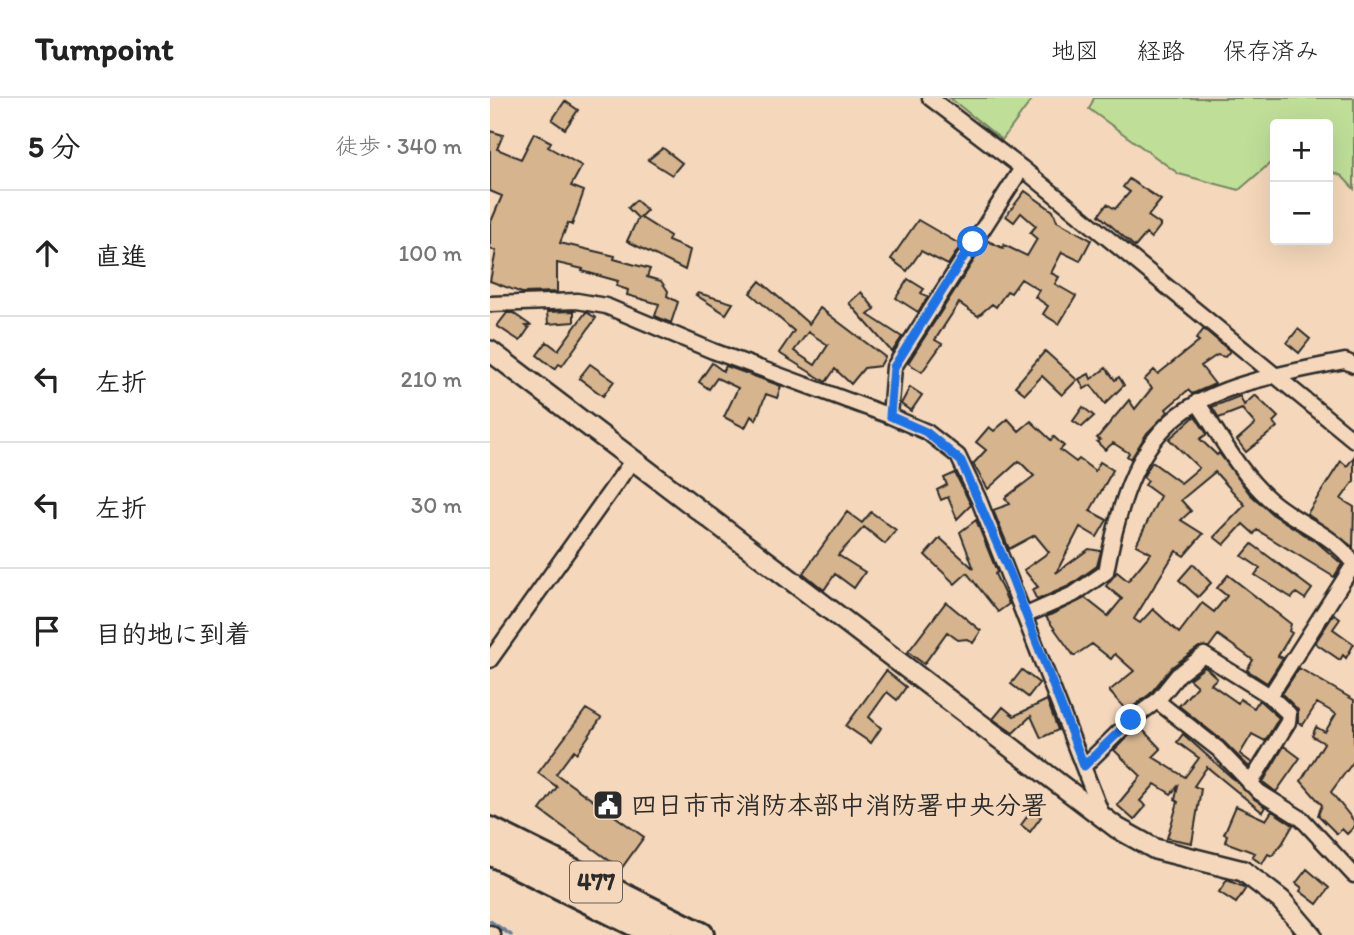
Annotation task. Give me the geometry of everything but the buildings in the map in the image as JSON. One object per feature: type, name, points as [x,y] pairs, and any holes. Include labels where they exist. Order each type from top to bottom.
[{"type":"highway","name":"477","points":[[490,830],[701,935]]},
{"type":"highway","name":"477","points":[[490,852],[658,935]]},
{"type":"street","points":[[930,98],[1022,168],[1354,440]]},
{"type":"street","points":[[890,416],[894,367],[1022,168]]},
{"type":"street","points":[[490,304],[577,301],[606,306],[713,351],[890,416],[926,432],[961,461],[1012,578],[1024,616],[1101,815]]},
{"type":"street","points":[[490,351],[1135,841],[1155,849],[1242,871],[1281,900],[1311,935]]},
{"type":"street","points":[[1024,616],[1074,594],[1106,572],[1114,532],[1136,466],[1150,443],[1170,421],[1197,402],[1222,390],[1273,375],[1345,361],[1354,365]]},
{"type":"street","points":[[1197,402],[1234,460],[1258,489],[1290,517],[1334,541],[1354,564],[1270,696]]},
{"type":"street","points":[[490,660],[632,461]]},
{"type":"street","points":[[1084,766],[1131,720],[1157,701],[1178,675],[1204,655],[1270,696],[1285,709],[1289,717],[1250,784]]},
{"type":"street","points":[[1157,701],[1218,749],[1250,784],[1301,819],[1354,875]]},
{"type":"green space","points":[[950,98],[1033,98],[1002,140]]},
{"type":"green space","points":[[1094,98],[1354,98],[1354,189],[1342,176],[1333,172],[1333,119],[1270,119],[1270,163],[1239,190],[1179,174],[1089,109]]},
{"type":"waterway","points":[[490,921],[511,935]]},
{"type":"place","name":"四日市市消防本部中消防署中央分署","points":[[608,805]]},
{"type":"route","points":[[973,242],[894,367],[890,416],[926,432],[948,447],[958,456],[971,479],[1084,766],[1131,720]]}]
